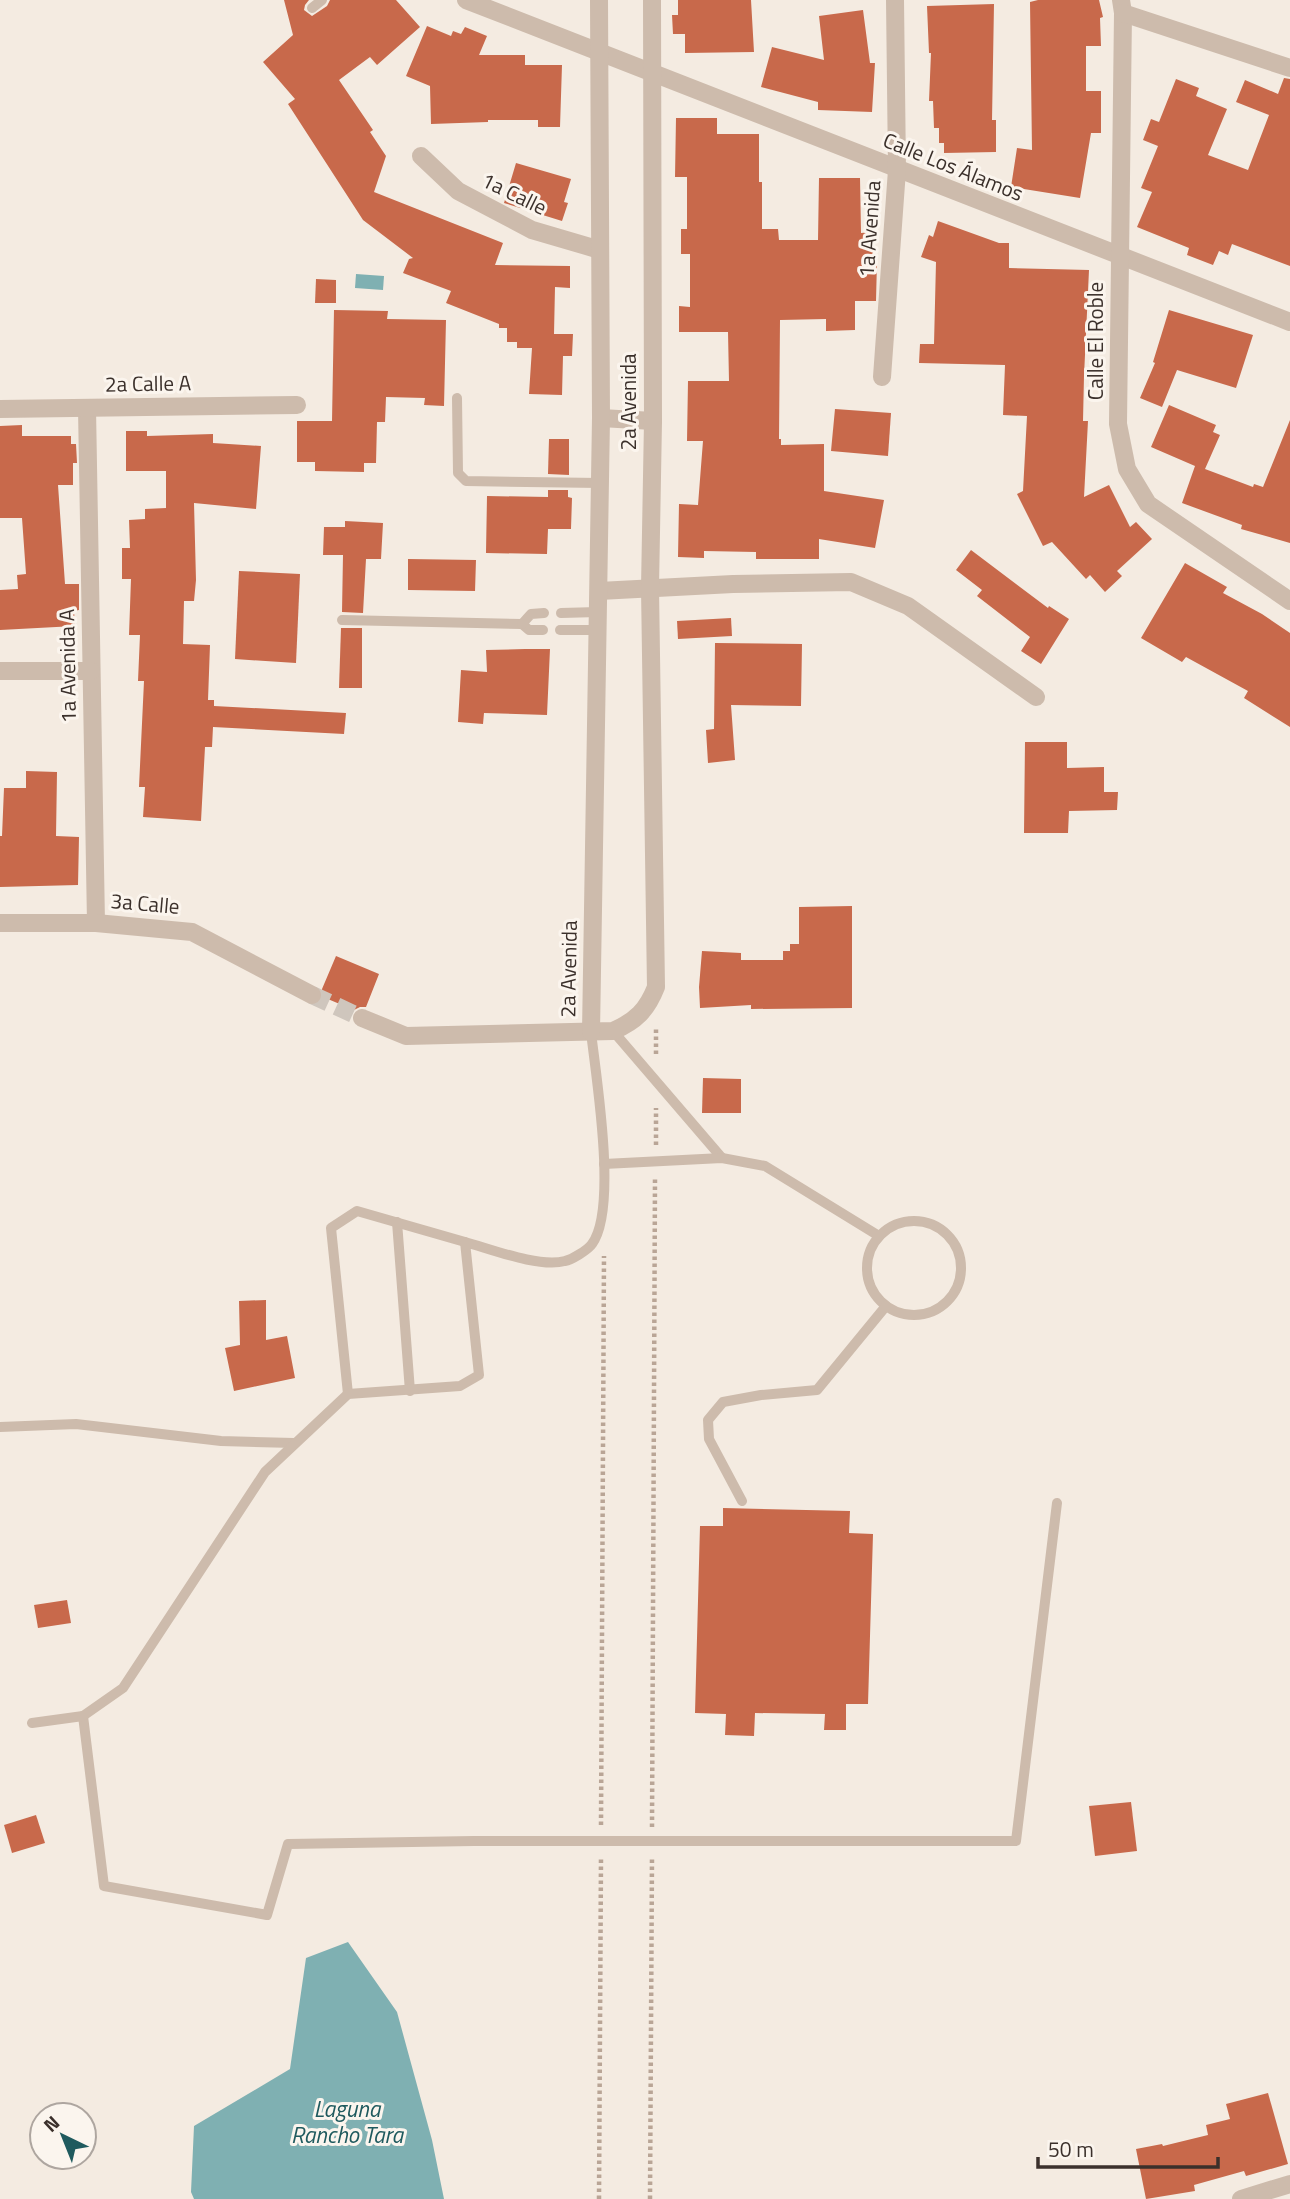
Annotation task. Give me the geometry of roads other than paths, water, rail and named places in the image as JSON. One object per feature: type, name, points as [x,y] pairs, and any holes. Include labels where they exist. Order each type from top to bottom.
[{"type":"street","name":"Calle Los Álamos","points":[[466,0],[1290,322]]},
{"type":"street","name":"2a Avenida","points":[[599,0],[601,418],[591,1032],[613,1031],[632,1023],[649,1006],[656,987],[650,588],[653,421],[652,0]]},
{"type":"street","name":"1a Avenida","points":[[882,377],[897,170],[895,0]]},
{"type":"street","points":[[1122,7],[1290,68]]},
{"type":"street","name":"Calle El Roble","points":[[1122,7],[1118,424],[1128,469],[1148,504],[1290,601]]},
{"type":"street","name":"1a Calle","points":[[421,156],[458,191],[532,230],[600,250]]},
{"type":"street","name":"2a Calle A","points":[[0,409],[296,405]]},
{"type":"street","name":"1a Avenida A","points":[[87,408],[96,923]]},
{"type":"street","points":[[601,418],[653,421]]},
{"type":"street","points":[[599,591],[733,584],[850,582],[908,606],[1036,697]]},
{"type":"street","points":[[0,671],[91,671]]},
{"type":"street","name":"3a Calle","points":[[0,923],[96,923],[191,932],[312,995]]},
{"type":"street","points":[[362,1018],[406,1035],[591,1032]]},
{"type":"street","points":[[1241,2199],[1290,2184]]},
{"type":"lane","points":[[312,8],[322,0]]},
{"type":"lane","points":[[457,398],[458,473],[466,481],[600,483]]},
{"type":"lane","points":[[522,624],[531,614],[544,613]]},
{"type":"lane","points":[[561,613],[598,621]]},
{"type":"lane","points":[[342,620],[522,624],[528,630],[543,630]]},
{"type":"lane","points":[[560,630],[598,621]]},
{"type":"lane","points":[[613,1031],[722,1158]]},
{"type":"lane","points":[[348,1394],[331,1228],[357,1211],[539,1262],[565,1262],[591,1245],[603,1216],[604,1164],[591,1032]]},
{"type":"lane","points":[[604,1164],[722,1158],[765,1166],[879,1236]]},
{"type":"lane","points":[[906,1221],[921,1221],[948,1235],[961,1261],[955,1291],[946,1302],[932,1311],[916,1315],[901,1314],[886,1306],[875,1295],[867,1272],[870,1249],[879,1236],[892,1226],[906,1221]]},
{"type":"lane","points":[[397,1222],[410,1391]]},
{"type":"lane","points":[[32,1723],[83,1716],[124,1688],[265,1472],[348,1394],[460,1386],[479,1375],[465,1242]]},
{"type":"lane","points":[[741,1501],[709,1439],[708,1420],[723,1402],[761,1395],[817,1390],[886,1306]]},
{"type":"lane","points":[[0,1427],[76,1424],[221,1441],[295,1444]]},
{"type":"lane","points":[[83,1716],[104,1886],[267,1915],[288,1844],[474,1840],[1016,1842],[1057,1503]]},
{"type":"water","points":[[356,274],[384,276],[383,290],[355,288]]},
{"type":"water","name":"Laguna Rancho Tara","points":[[348,1942],[397,2012],[432,2140],[444,2199],[194,2199],[191,2192],[194,2126],[290,2069],[306,1958]]},
{"type":"tunnel","points":[[312,995],[362,1018]]}]
